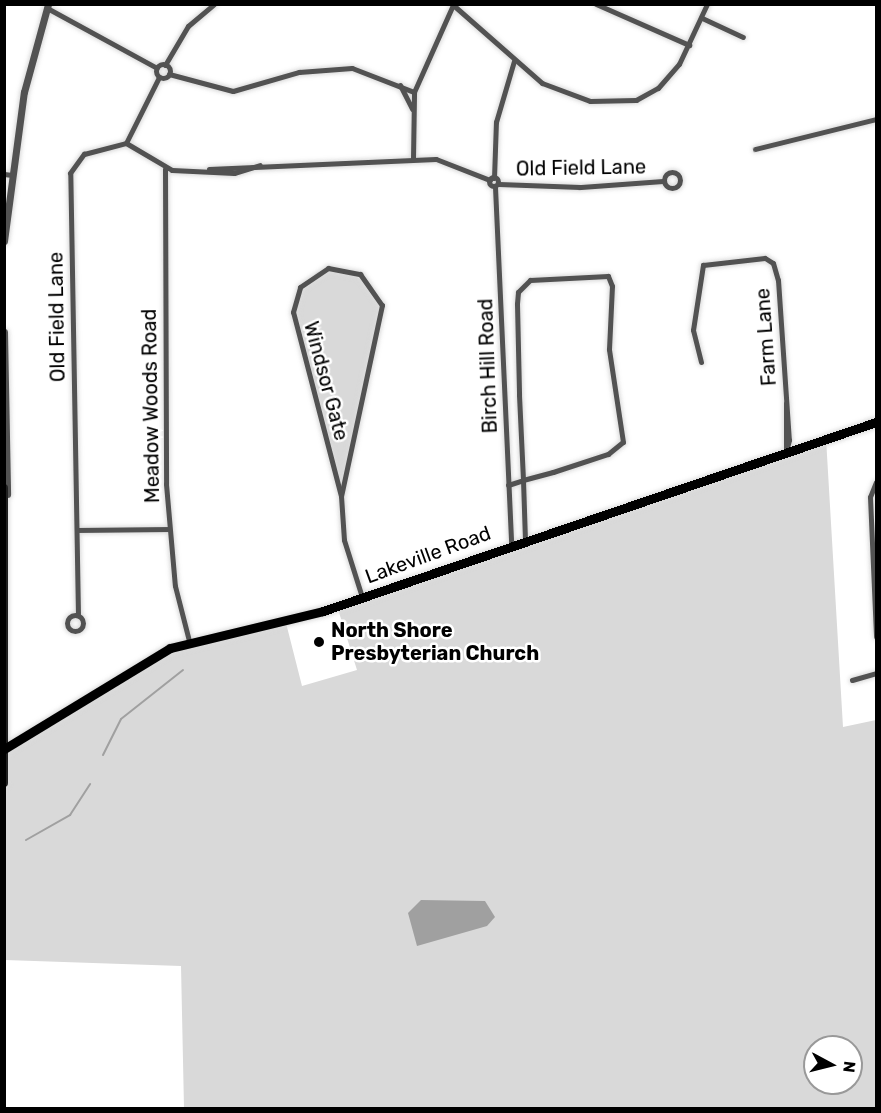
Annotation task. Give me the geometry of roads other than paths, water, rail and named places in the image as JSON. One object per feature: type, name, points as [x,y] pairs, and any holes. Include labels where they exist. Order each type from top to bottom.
[{"type":"main road","name":"Lakeville Road","points":[[5,748],[130,668],[189,641],[362,597],[511,544],[876,422]]},
{"type":"main road","points":[[4,488],[7,500],[4,783]]},
{"type":"street","points":[[413,159],[414,92],[452,4],[514,61],[569,97],[626,101],[658,88],[689,45],[707,4]]},
{"type":"street","points":[[596,4],[689,45]]},
{"type":"street","points":[[157,68],[165,65],[188,26],[213,5]]},
{"type":"street","points":[[4,241],[8,174],[24,92],[47,6],[157,68],[159,77],[126,143]]},
{"type":"street","points":[[702,18],[743,37]]},
{"type":"street","points":[[497,185],[492,179],[496,122],[514,61]]},
{"type":"street","points":[[165,65],[169,74]]},
{"type":"street","points":[[159,77],[169,74],[233,91],[299,72],[341,69],[399,84],[414,92]]},
{"type":"street","points":[[399,84],[414,114]]},
{"type":"street","points":[[754,149],[876,119]]},
{"type":"street","name":"Old Field Lane","points":[[78,615],[78,530],[68,183],[84,153],[126,143],[165,168],[204,170],[260,165],[413,159],[444,160],[492,179]]},
{"type":"street","name":"Meadow Woods Road","points":[[165,168],[162,360],[169,529],[189,641]]},
{"type":"street","name":"Old Field Lane","points":[[497,185],[580,187],[664,181]]},
{"type":"street","name":"Birch Hill Road","points":[[497,185],[511,544]]},
{"type":"street","name":"Farm Lane","points":[[701,362],[693,330],[703,265],[765,258],[777,269],[786,403],[786,451]]},
{"type":"street","name":"Windsor Gate","points":[[341,496],[382,314],[372,285],[339,268],[309,278],[297,293],[293,312],[341,496],[344,540],[362,597]]},
{"type":"street","points":[[508,485],[523,480],[608,454],[623,442],[609,349],[610,278],[523,283],[517,300],[523,480],[525,540]]},
{"type":"street","points":[[4,332],[7,500]]},
{"type":"street","points":[[876,482],[870,497],[876,637]]},
{"type":"street","points":[[78,530],[169,529]]},
{"type":"street","points":[[852,680],[876,674]]},
{"type":"waterway","points":[[103,755],[121,719],[183,670]]},
{"type":"waterway","points":[[26,840],[70,815],[90,784]]},
{"type":"place","name":"North Shore Presbyterian Church","points":[[319,642]]}]
